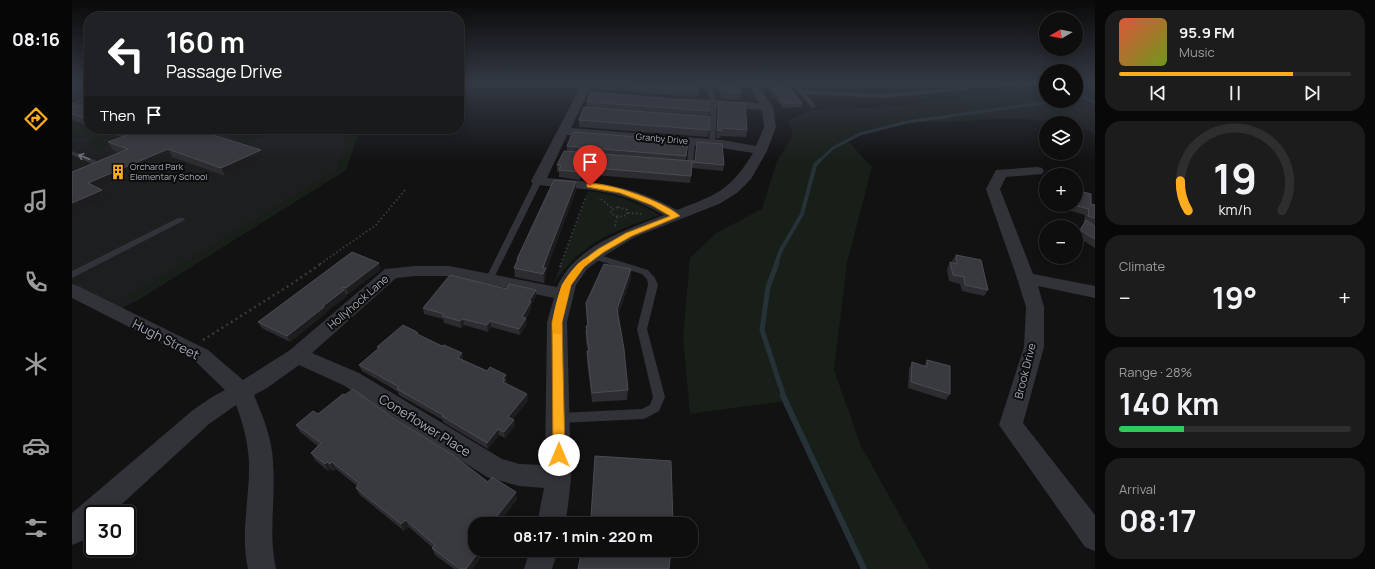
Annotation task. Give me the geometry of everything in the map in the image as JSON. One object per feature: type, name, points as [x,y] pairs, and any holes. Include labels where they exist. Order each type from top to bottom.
[{"type":"street","points":[[578,109],[563,131],[555,154],[538,181],[601,187],[622,191],[654,204],[676,216]]},
{"type":"street","points":[[553,517],[558,478],[559,418],[557,322],[567,285],[581,266],[593,256],[629,234],[714,201],[732,190],[746,176],[761,151],[770,127],[767,109]]},
{"type":"street","name":"Granby Drive","points":[[563,131],[712,143],[761,151]]},
{"type":"street","name":"Brook Drive","points":[[1037,171],[1001,173],[993,189],[1026,278],[1035,307],[1034,347],[1011,425],[1095,537]]},
{"type":"street","name":"Hollyhock Lane","points":[[72,531],[202,417],[220,403],[260,382],[297,355],[391,273],[449,271],[564,294]]},
{"type":"street","points":[[1026,278],[1095,292]]},
{"type":"street","name":"Hugh Street","points":[[72,290],[201,354],[242,392],[255,425],[260,462],[258,552],[262,569]]},
{"type":"street","name":"Coneflower Place","points":[[297,355],[352,379],[496,469],[514,474],[558,478]]},
{"type":"street","points":[[538,569],[542,557]]},
{"type":"lane","points":[[712,143],[714,109]]},
{"type":"lane","points":[[705,121],[713,121]]},
{"type":"lane","points":[[674,164],[690,165],[692,141]]},
{"type":"lane","points":[[72,153],[93,161],[95,164],[94,167],[72,177]]},
{"type":"lane","points":[[489,280],[538,181]]},
{"type":"lane","points":[[72,275],[180,220]]},
{"type":"lane","points":[[559,418],[644,414],[655,408],[659,397],[642,329],[653,285],[651,278],[644,272],[593,256]]},
{"type":"path","points":[[189,349],[290,285],[376,225],[406,190]]},
{"type":"path","points":[[559,269],[588,191]]},
{"type":"path","points":[[621,208],[627,210],[627,215],[617,217],[610,213],[613,209],[621,208]]},
{"type":"path","points":[[614,231],[617,217]]},
{"type":"shaded area","points":[[72,109],[84,109],[84,134],[358,134],[346,170],[115,313],[72,290]]},
{"type":"shaded area","points":[[847,109],[1095,109],[1095,134],[1083,129],[1083,116],[1039,116],[1039,120],[1003,119],[907,122],[860,134],[848,141],[872,167],[847,263],[834,370],[861,446],[930,569],[864,569],[785,401],[690,414],[683,337],[690,258],[716,233],[762,209],[777,161],[793,136],[789,120],[810,110]]},
{"type":"shaded area","points":[[72,120],[84,124],[84,134],[98,134],[87,138],[72,139]]},
{"type":"shaded area","points":[[105,134],[110,134],[127,141],[110,146],[93,148],[89,143],[90,139]]},
{"type":"shaded area","points":[[226,134],[267,134],[248,143],[224,135]]},
{"type":"shaded area","points":[[345,134],[358,134],[346,170],[135,302],[127,297],[336,170],[342,155]]},
{"type":"shaded area","points":[[588,191],[625,199],[660,215],[614,232],[588,247],[576,257],[554,283]]},
{"type":"building","points":[[72,109],[84,109],[84,118],[72,114]]},
{"type":"building","points":[[583,109],[604,109],[710,117],[709,130],[579,120]]},
{"type":"building","points":[[677,109],[710,109],[710,111]]},
{"type":"building","points":[[719,109],[745,109],[747,130],[721,128],[722,131],[717,130]]},
{"type":"building","points":[[574,132],[688,141],[686,156],[567,146]]},
{"type":"building","points":[[130,134],[210,134],[261,150],[221,168],[168,149],[88,183],[102,190],[72,203],[72,172],[128,149],[108,142]]},
{"type":"building","points":[[697,142],[722,144],[724,165],[692,162],[695,160]]},
{"type":"building","points":[[564,151],[692,161],[691,176],[583,167],[580,172],[559,170],[561,165],[557,165]]},
{"type":"building","points":[[554,180],[576,182],[543,268],[546,268],[543,274],[514,268],[517,259]]},
{"type":"building","points":[[1083,192],[1091,194],[1091,204],[1095,205],[1095,218],[1088,216],[1089,209],[1083,208]]},
{"type":"building","points":[[1086,220],[1095,226],[1095,239],[1083,232],[1083,225]]},
{"type":"building","points":[[352,252],[379,263],[346,288],[342,287],[344,290],[287,336],[258,322]]},
{"type":"building","points":[[956,255],[981,260],[988,290],[965,285],[964,277],[953,275],[950,262],[957,264]]},
{"type":"building","points":[[604,264],[631,269],[617,309],[624,349],[628,390],[592,393],[587,351],[589,351],[586,331],[586,326],[588,326],[586,303]]},
{"type":"building","points":[[450,275],[507,289],[509,284],[536,290],[522,317],[526,318],[519,329],[490,321],[487,325],[463,319],[460,321],[442,316],[444,314],[423,308]]},
{"type":"building","points":[[403,325],[415,331],[418,333],[417,334],[442,346],[444,345],[462,353],[458,358],[487,371],[490,367],[506,375],[503,382],[527,394],[508,417],[514,420],[504,432],[498,429],[487,443],[442,416],[443,415],[397,389],[399,387],[359,365],[379,348],[377,347]]},
{"type":"building","points":[[927,360],[950,366],[950,394],[911,382],[912,362],[927,367]]},
{"type":"building","points":[[353,389],[392,417],[453,455],[488,482],[492,477],[516,492],[496,517],[468,517],[468,557],[475,557],[466,569],[460,569],[432,548],[435,545],[406,520],[401,524],[356,488],[359,483],[332,462],[330,464],[327,462],[325,464],[311,453],[321,443],[296,425],[313,411],[318,414],[343,394],[345,395]]},
{"type":"building","points":[[595,456],[671,461],[673,517],[591,517]]},
{"type":"building","points":[[581,557],[670,557],[669,569],[578,569]]},
{"type":"waterway","points":[[819,161],[833,148],[860,134],[907,122],[1003,109]]},
{"type":"waterway","points":[[776,264],[781,250],[802,214],[815,165],[819,161]]},
{"type":"waterway","points":[[777,263],[768,287],[762,330],[784,397]]},
{"type":"waterway","points":[[783,396],[864,569]]},
{"type":"slow traffic","points":[[557,331],[557,322],[567,285],[581,266],[587,261]]},
{"type":"place","name":"Orchard Park Elementary School","points":[[118,172]]},
{"type":"route","points":[[559,455],[557,322],[567,285],[581,266],[601,250],[629,234],[676,216],[654,204],[622,191],[590,186]]}]
